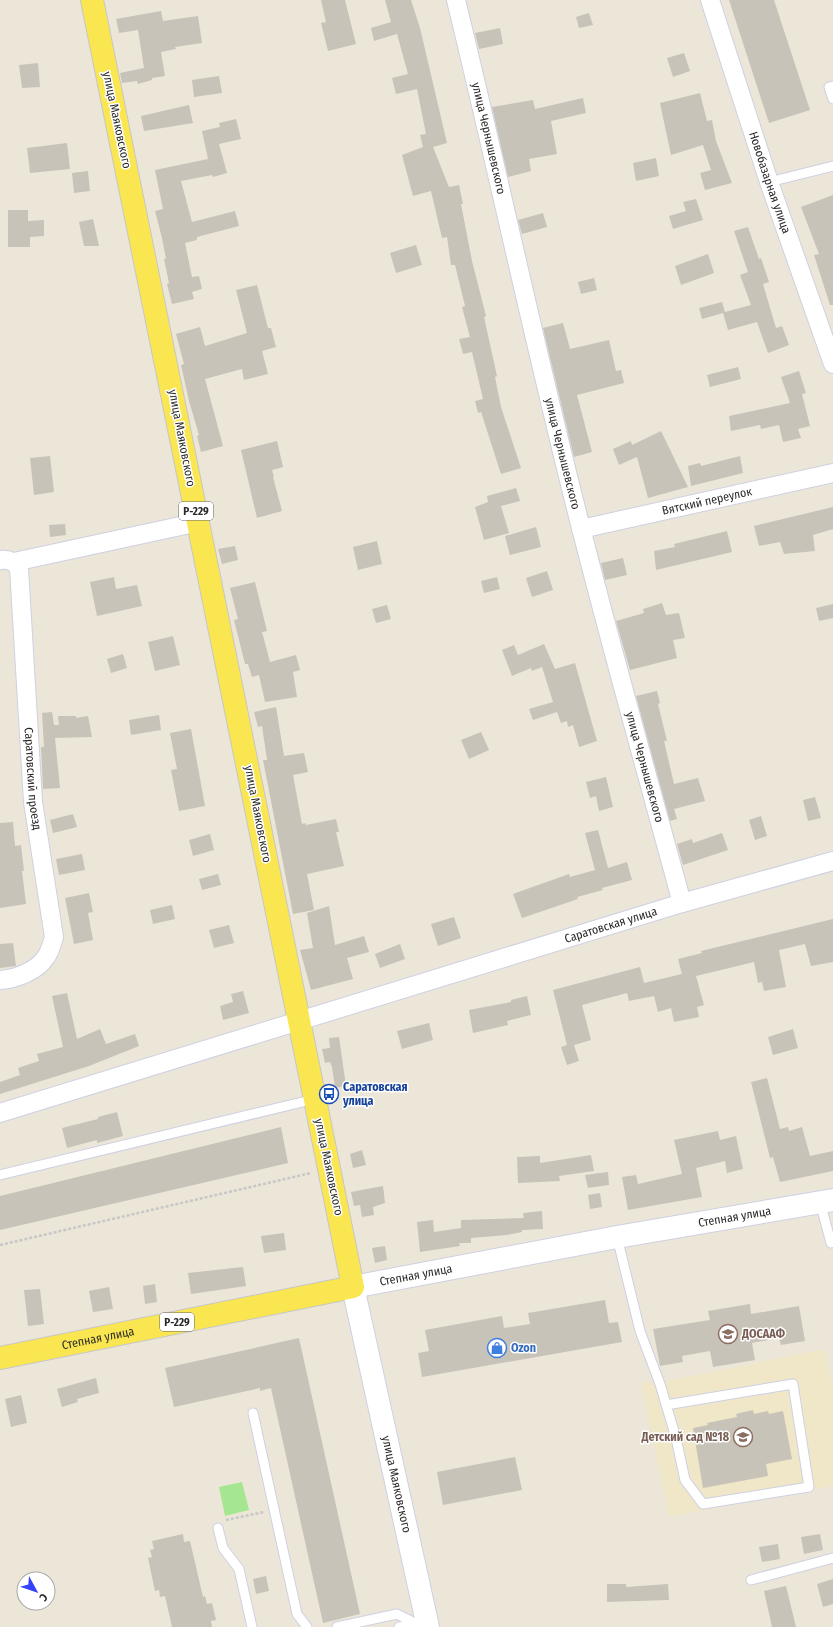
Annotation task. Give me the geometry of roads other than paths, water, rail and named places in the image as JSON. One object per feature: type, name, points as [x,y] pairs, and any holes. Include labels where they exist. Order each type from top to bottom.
[{"type":"main road","name":"улица Маяковского","points":[[92,0],[353,1287]]},
{"type":"main road","name":"Степная улица","points":[[0,1358],[353,1287]]},
{"type":"street","name":"улица Чернышевского","points":[[456,0],[490,139],[528,314],[581,529],[682,903]]},
{"type":"street","name":"Новобазарная улица","points":[[710,0],[769,182],[833,364]]},
{"type":"street","name":"Вятский переулок","points":[[581,529],[833,473]]},
{"type":"street","points":[[7,561],[199,522]]},
{"type":"street","name":"Саратовский проезд","points":[[0,980],[14,979],[28,972],[46,957],[54,937],[33,802],[19,568],[7,561]]},
{"type":"street","name":"Саратовская улица","points":[[0,1113],[300,1022],[682,903],[833,861]]},
{"type":"street","name":"Степная улица","points":[[353,1287],[617,1237],[827,1201]]},
{"type":"street","name":"улица Маяковского","points":[[353,1287],[423,1624]]},
{"type":"lane","points":[[833,86],[829,87],[833,99]]},
{"type":"lane","points":[[769,182],[833,166]]},
{"type":"lane","points":[[0,1175],[315,1099]]},
{"type":"lane","points":[[827,1201],[833,1253]]},
{"type":"lane","points":[[617,1237],[640,1331],[676,1438],[685,1480],[703,1504],[809,1487],[793,1384],[666,1405]]},
{"type":"lane","points":[[252,1413],[297,1614],[307,1627]]},
{"type":"lane","points":[[218,1528],[223,1548],[239,1569],[252,1627]]},
{"type":"lane","points":[[751,1580],[833,1558]]},
{"type":"lane","points":[[337,1627],[397,1614],[423,1624]]},
{"type":"lane","points":[[399,1627],[423,1624]]},
{"type":"place","name":"Саратовская улица","points":[[329,1094]]},
{"type":"place","name":"ДОСААФ","points":[[728,1334]]},
{"type":"place","name":"Ozon","points":[[497,1348]]},
{"type":"place","name":"Детский сад №18","points":[[743,1437]]}]
